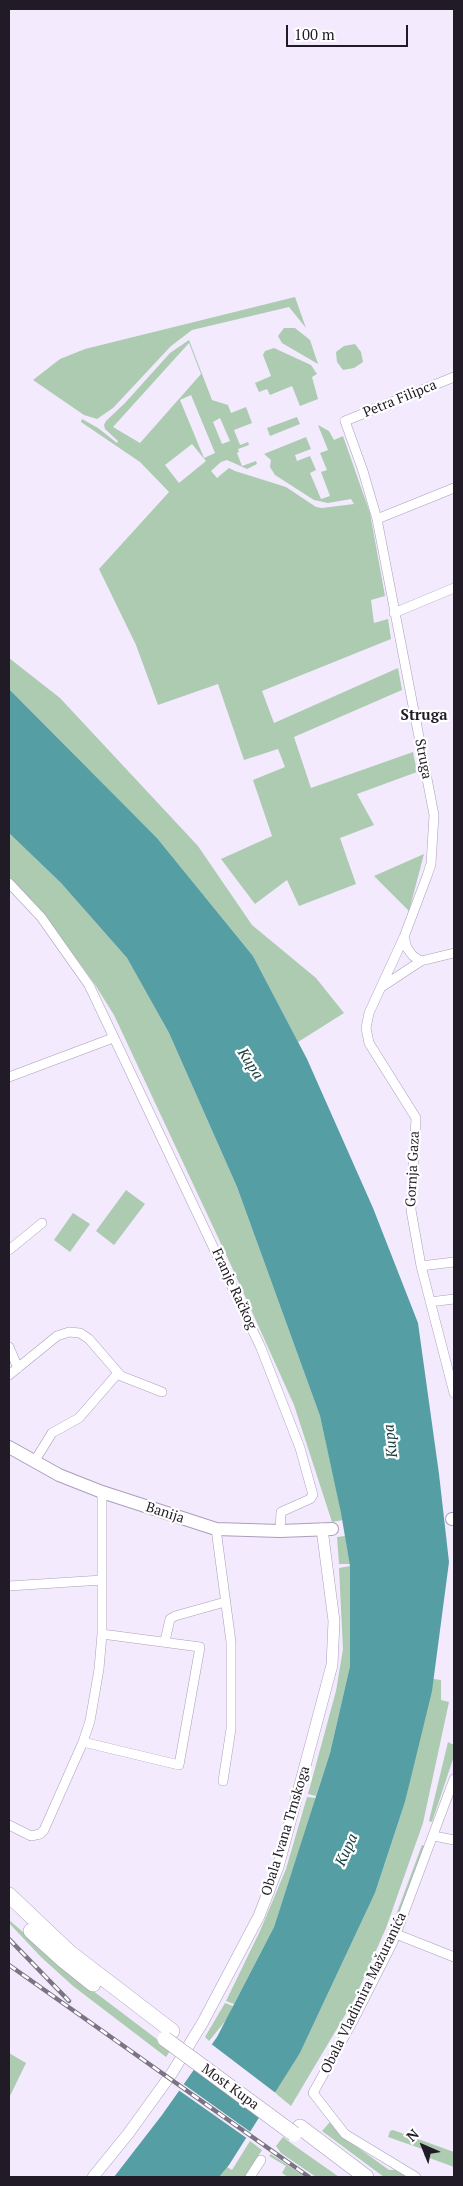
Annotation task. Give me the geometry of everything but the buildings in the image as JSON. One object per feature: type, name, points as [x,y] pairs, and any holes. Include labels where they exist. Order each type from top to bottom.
[{"type":"highway","points":[[9,1894],[69,1952],[169,2035]]},
{"type":"highway","points":[[9,1909],[63,1960],[169,2035]]},
{"type":"highway","name":"Most Kupa","points":[[169,2035],[297,2131]]},
{"type":"highway","points":[[297,2131],[350,2177]]},
{"type":"highway","points":[[297,2131],[366,2177]]},
{"type":"main road","name":"Banija","points":[[9,1447],[59,1475],[102,1492],[216,1529],[280,1531],[327,1529]]},
{"type":"street","name":"Petra Filipca","points":[[345,421],[454,377]]},
{"type":"street","name":"Struga","points":[[345,421],[363,471],[377,519],[434,815],[431,864],[404,937],[383,986]]},
{"type":"street","points":[[377,519],[454,488]]},
{"type":"street","points":[[394,612],[454,588]]},
{"type":"street","points":[[9,883],[41,917],[89,985],[113,1038],[9,1077]]},
{"type":"street","points":[[404,937],[413,956],[421,961]]},
{"type":"street","points":[[383,986],[421,961],[454,953]]},
{"type":"street","name":"Gornja Gaza","points":[[383,986],[369,1013],[366,1028],[369,1043],[416,1118],[411,1210],[421,1266],[454,1393]]},
{"type":"street","name":"Franje Račkog","points":[[113,1038],[262,1348],[300,1448],[313,1495],[310,1499],[281,1512],[280,1531]]},
{"type":"street","points":[[9,1250],[42,1224]]},
{"type":"street","points":[[421,1266],[454,1262]]},
{"type":"street","points":[[430,1302],[454,1299]]},
{"type":"street","points":[[9,1375],[58,1336],[69,1332],[80,1333],[89,1339],[118,1373],[127,1380],[162,1392]]},
{"type":"street","points":[[9,1347],[18,1368]]},
{"type":"street","points":[[34,1462],[52,1433],[79,1418],[118,1373]]},
{"type":"street","points":[[9,1825],[31,1836],[40,1834],[44,1830],[83,1742],[90,1721],[99,1669],[102,1634],[102,1492]]},
{"type":"street","points":[[216,1529],[231,1642],[231,1729],[223,1781]]},
{"type":"street","name":"Obala Ivana Trnskoga","points":[[93,2177],[128,2134],[172,2073],[203,2022],[259,1916],[278,1867],[332,1665],[334,1621],[327,1529]]},
{"type":"street","points":[[9,1586],[102,1580]]},
{"type":"street","points":[[165,1641],[170,1619],[225,1602]]},
{"type":"street","points":[[83,1742],[179,1765],[200,1647],[102,1634]]},
{"type":"street","name":"Obala Vladimira Mažuranića","points":[[416,2177],[346,2134],[313,2093],[354,2019],[396,1934],[454,1779]]},
{"type":"street","points":[[434,1836],[454,1840]]},
{"type":"street","points":[[396,1934],[454,1957]]},
{"type":"street","points":[[250,2177],[261,2160]]},
{"type":"shaded area","points":[[295,297],[306,328],[289,307],[192,330],[171,346],[113,408],[97,419],[84,415],[33,380],[60,359],[85,349]]},
{"type":"shaded area","points":[[284,328],[295,328],[310,340],[318,364],[282,343],[278,336]]},
{"type":"shaded area","points":[[189,340],[212,400],[228,405],[231,413],[246,407],[252,423],[234,430],[240,445],[248,442],[249,445],[238,449],[239,452],[237,453],[242,466],[256,461],[257,464],[247,469],[227,460],[221,462],[211,471],[217,478],[229,468],[286,487],[316,507],[354,504],[351,499],[328,503],[314,500],[275,475],[270,467],[271,460],[264,454],[306,437],[311,449],[295,455],[297,461],[310,456],[316,470],[310,473],[321,499],[330,496],[321,472],[327,470],[320,453],[328,450],[318,425],[329,431],[334,440],[343,436],[370,513],[385,596],[371,600],[374,623],[388,619],[391,639],[262,691],[274,723],[398,668],[402,690],[294,737],[311,788],[413,752],[417,772],[357,794],[374,825],[340,838],[356,884],[299,906],[287,880],[255,904],[221,859],[272,836],[253,780],[285,767],[278,749],[244,760],[218,684],[158,705],[136,645],[99,569],[169,492],[140,462],[81,422],[82,419],[98,428],[117,443],[118,441],[105,429],[106,421],[170,353]],"holes":[[[189,343],[201,374],[140,443],[113,427]],[[191,395],[215,453],[204,458],[180,400]],[[220,418],[230,441],[222,444],[213,422]],[[192,444],[206,461],[179,483],[165,465]]]},
{"type":"shaded area","points":[[355,344],[361,352],[363,362],[354,368],[343,370],[337,362],[336,352],[344,346]]},
{"type":"shaded area","points":[[274,348],[311,365],[317,374],[312,377],[318,399],[300,406],[292,386],[270,395],[267,389],[259,392],[255,383],[271,376],[263,355],[265,351]]},
{"type":"shaded area","points":[[297,417],[300,424],[270,436],[267,428]]},
{"type":"shaded area","points":[[9,658],[60,698],[198,846],[252,925],[316,978],[344,1013],[298,1042],[253,956],[157,838],[9,689]]},
{"type":"shaded area","points":[[9,833],[61,883],[127,958],[169,1033],[237,1187],[320,1416],[343,1520],[332,1522],[294,1405],[114,1015],[94,983],[44,914],[9,878]]},
{"type":"shaded area","points":[[424,854],[409,911],[374,876]]},
{"type":"shaded area","points":[[126,1190],[145,1204],[114,1245],[96,1231]]},
{"type":"shaded area","points":[[73,1213],[90,1224],[70,1252],[54,1240]]},
{"type":"shaded area","points":[[345,1536],[350,1564],[339,1564],[337,1537]]},
{"type":"shaded area","points":[[350,1566],[350,1666],[330,1753],[316,1796],[308,1794],[336,1691],[343,1649],[339,1568]]},
{"type":"shaded area","points":[[433,1679],[441,1680],[441,1700],[449,1702],[423,1823],[386,1928],[354,2000],[291,2106],[274,2092],[300,2053],[375,1893],[405,1802]]},
{"type":"shaded area","points":[[448,1742],[454,1745],[454,1756],[432,1822],[429,1821]]},
{"type":"shaded area","points":[[307,1797],[316,1798],[274,1927],[234,2004],[226,2001],[260,1931],[286,1869]]},
{"type":"shaded area","points":[[422,1845],[425,1846],[400,1916],[396,1915]]},
{"type":"shaded area","points":[[9,1920],[80,1981],[162,2043],[170,2051],[166,2057],[73,1986],[41,1957],[9,1923]]},
{"type":"shaded area","points":[[225,2003],[233,2006],[227,2019],[209,2041],[205,2037]]},
{"type":"shaded area","points":[[9,2053],[26,2063],[9,2098]]},
{"type":"shaded area","points":[[330,2122],[342,2136],[389,2170],[397,2170],[410,2177],[384,2177],[322,2131]]},
{"type":"shaded area","points":[[393,2130],[454,2152],[454,2167],[424,2156],[425,2150],[388,2137],[390,2131]]},
{"type":"shaded area","points":[[283,2137],[339,2177],[316,2177],[281,2153],[276,2146]]},
{"type":"shaded area","points":[[250,2141],[262,2150],[245,2177],[219,2177],[227,2167],[232,2170]]},
{"type":"shaded area","points":[[271,2154],[305,2177],[288,2177],[282,2173],[286,2166],[269,2156]]},
{"type":"water","name":"Kupa","points":[[9,689],[157,838],[253,956],[307,1059],[373,1208],[418,1323],[449,1562],[432,1691],[405,1802],[375,1893],[300,2053],[229,2165],[219,2177],[114,2177],[162,2115],[217,2037],[274,1927],[330,1753],[350,1666],[350,1566],[341,1513],[320,1416],[237,1187],[169,1033],[127,958],[61,883],[9,833]]},
{"type":"pier","points":[[210,2043],[277,2094],[261,2119],[193,2067]]},
{"type":"pier","points":[[182,2083],[252,2133],[248,2139],[177,2089]]},
{"type":"railway","points":[[9,1939],[69,2001]]},
{"type":"railway","points":[[9,1965],[309,2177]]},
{"type":"district","name":"Struga","points":[[424,716]]}]
